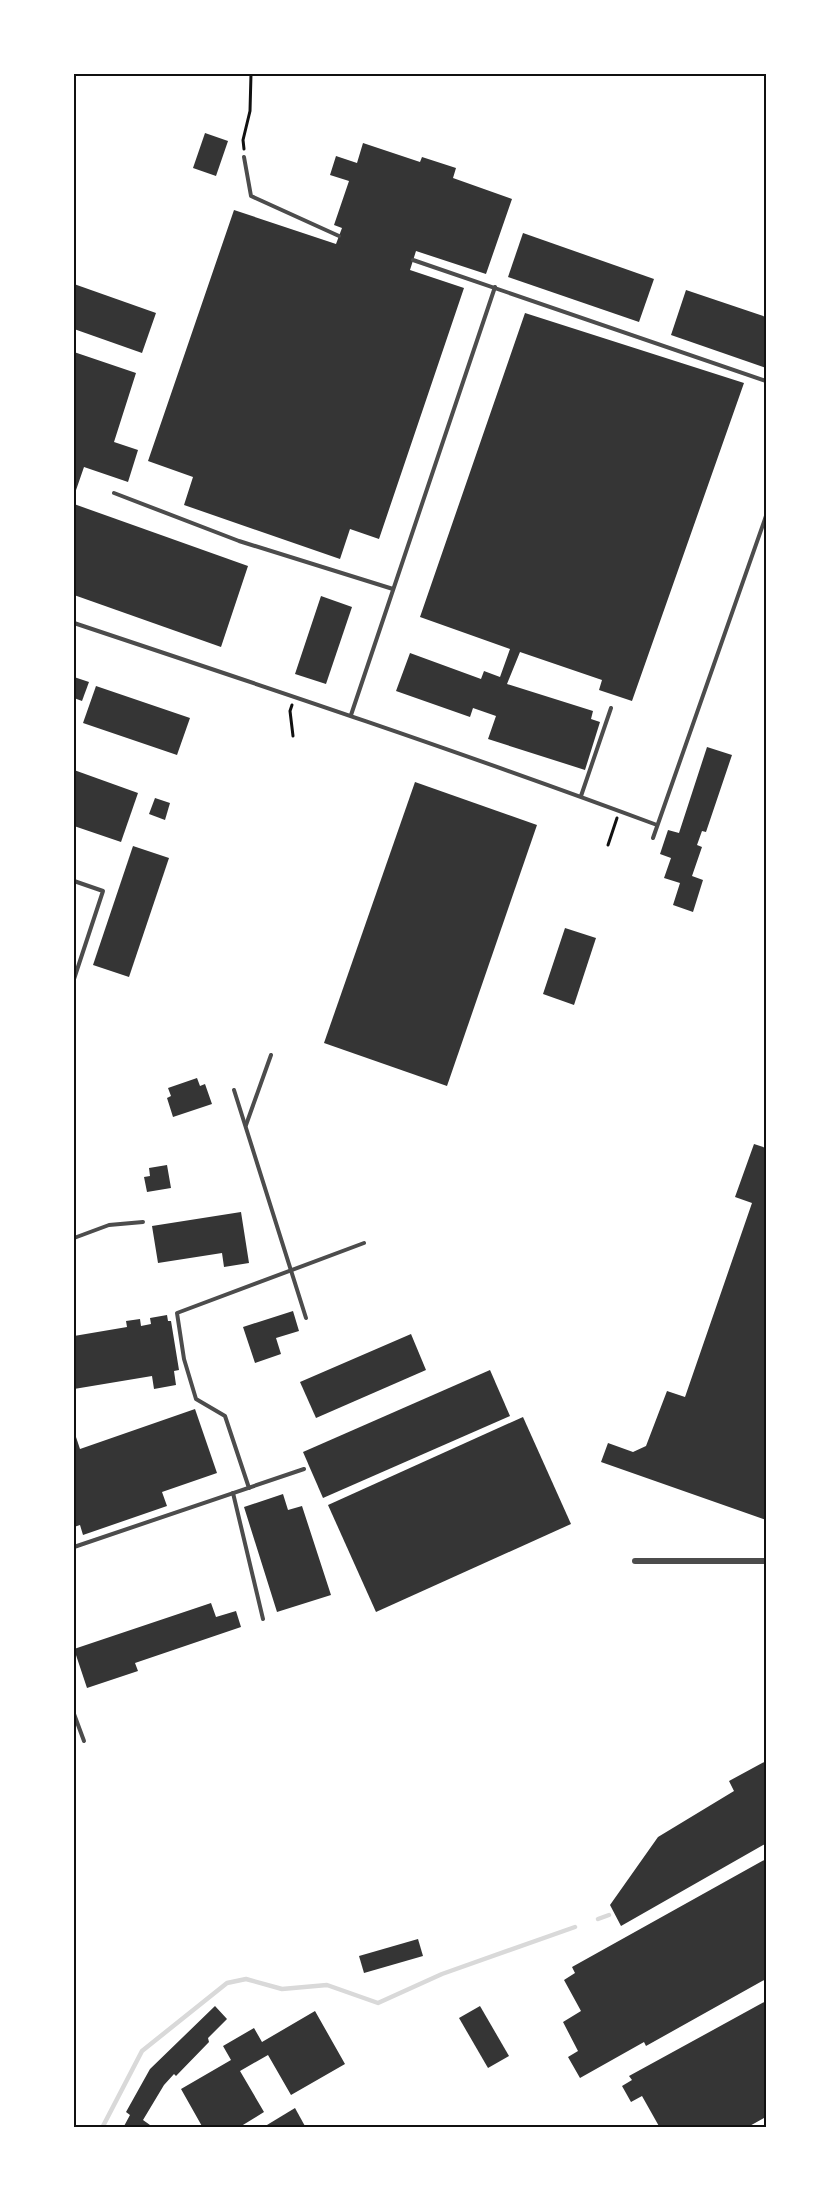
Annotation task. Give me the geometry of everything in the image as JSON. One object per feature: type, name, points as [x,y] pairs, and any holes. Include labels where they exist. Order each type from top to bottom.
[{"type":"street","points":[[635,1561],[766,1561]]},
{"type":"lane","points":[[244,157],[251,196],[339,236]]},
{"type":"lane","points":[[413,260],[766,381]]},
{"type":"lane","points":[[351,715],[495,287]]},
{"type":"lane","points":[[114,493],[239,541],[393,589]]},
{"type":"lane","points":[[653,838],[766,516]]},
{"type":"lane","points":[[74,623],[351,715],[657,825]]},
{"type":"lane","points":[[581,796],[612,708]]},
{"type":"lane","points":[[74,880],[103,891],[74,980]]},
{"type":"lane","points":[[246,1126],[271,1055]]},
{"type":"lane","points":[[234,1090],[306,1318]]},
{"type":"lane","points":[[74,1238],[110,1225],[143,1222]]},
{"type":"lane","points":[[249,1488],[225,1416],[196,1399],[184,1359],[177,1313],[364,1243]]},
{"type":"lane","points":[[74,1547],[304,1469]]},
{"type":"lane","points":[[233,1493],[263,1619]]},
{"type":"lane","points":[[74,1714],[84,1741]]},
{"type":"path","points":[[244,157],[243,140],[250,111],[251,74]]},
{"type":"path","points":[[293,736],[290,711],[294,696]]},
{"type":"path","points":[[608,845],[620,811]]},
{"type":"building","points":[[205,133],[228,141],[216,176],[193,168]]},
{"type":"building","points":[[363,143],[420,162],[422,157],[456,168],[453,178],[512,199],[486,274],[416,251],[410,270],[464,288],[379,539],[350,529],[340,559],[184,505],[193,477],[148,461],[234,210],[336,244],[342,228],[334,225],[349,181],[330,175],[336,156],[357,163]]},
{"type":"building","points":[[523,233],[654,279],[639,322],[508,277]]},
{"type":"building","points":[[74,284],[156,313],[142,353],[74,329]]},
{"type":"building","points":[[686,290],[766,317],[766,368],[671,335]]},
{"type":"building","points":[[525,313],[744,383],[632,701],[599,690],[602,680],[520,652],[507,684],[593,711],[591,719],[600,722],[585,770],[488,739],[496,716],[473,708],[470,717],[396,691],[410,653],[481,679],[484,671],[500,677],[510,649],[420,617]]},
{"type":"building","points":[[74,352],[136,373],[114,442],[138,450],[128,482],[84,467],[74,496]]},
{"type":"building","points":[[74,504],[248,566],[221,647],[74,595]]},
{"type":"building","points":[[321,596],[352,607],[326,684],[295,674]]},
{"type":"building","points":[[74,677],[89,682],[82,701],[74,698]]},
{"type":"building","points":[[96,686],[190,718],[177,755],[83,723]]},
{"type":"building","points":[[707,747],[732,755],[706,832],[702,831],[697,845],[702,847],[692,876],[703,880],[693,912],[673,905],[680,883],[664,878],[671,858],[660,854],[668,830],[679,833]]},
{"type":"building","points":[[74,770],[138,793],[121,842],[74,826]]},
{"type":"building","points":[[415,782],[537,825],[447,1086],[324,1043]]},
{"type":"building","points":[[155,798],[170,803],[165,820],[149,814]]},
{"type":"building","points":[[133,846],[169,858],[129,977],[93,965]]},
{"type":"building","points":[[565,928],[596,938],[574,1005],[543,994]]},
{"type":"building","points":[[197,1078],[200,1086],[205,1084],[212,1104],[173,1117],[167,1098],[171,1096],[168,1088]]},
{"type":"building","points":[[754,1144],[766,1148],[766,1520],[601,1462],[608,1443],[633,1452],[646,1446],[667,1391],[685,1397],[752,1203],[735,1197]]},
{"type":"building","points":[[167,1165],[171,1188],[147,1192],[144,1177],[150,1176],[149,1168]]},
{"type":"building","points":[[241,1212],[249,1263],[224,1267],[222,1253],[158,1263],[152,1226]]},
{"type":"building","points":[[293,1311],[299,1331],[276,1338],[281,1354],[255,1363],[243,1327]]},
{"type":"building","points":[[167,1315],[168,1321],[171,1321],[179,1370],[174,1371],[176,1385],[154,1389],[152,1376],[74,1389],[74,1336],[127,1327],[126,1321],[140,1319],[141,1326],[151,1324],[150,1318]]},
{"type":"building","points":[[411,1334],[426,1370],[316,1418],[300,1382]]},
{"type":"building","points":[[490,1370],[510,1416],[323,1498],[303,1452]]},
{"type":"building","points":[[195,1409],[217,1473],[162,1492],[167,1506],[83,1535],[80,1525],[74,1527],[74,1431],[80,1449]]},
{"type":"building","points":[[523,1417],[571,1524],[376,1612],[328,1505]]},
{"type":"building","points":[[283,1494],[288,1510],[302,1506],[331,1595],[277,1612],[244,1507]]},
{"type":"building","points":[[211,1603],[216,1617],[236,1611],[241,1627],[135,1663],[138,1671],[87,1688],[74,1649]]},
{"type":"building","points":[[766,1761],[765,1844],[621,1926],[610,1905],[658,1837],[734,1791],[729,1781]]},
{"type":"building","points":[[766,1859],[766,1979],[646,2046],[644,2042],[580,2078],[568,2057],[578,2051],[563,2022],[581,2011],[564,1980],[575,1973],[572,1967]]},
{"type":"building","points":[[418,1939],[423,1956],[364,1973],[359,1956]]},
{"type":"building","points":[[766,2001],[766,2123],[764,2118],[746,2128],[660,2128],[642,2096],[631,2102],[622,2086],[632,2080],[629,2076]]},
{"type":"building","points":[[215,2006],[227,2019],[208,2038],[209,2042],[164,2085],[143,2120],[150,2125],[149,2128],[123,2128],[130,2115],[126,2112],[150,2069]]},
{"type":"building","points":[[480,2006],[509,2056],[488,2068],[459,2018]]},
{"type":"building","points":[[315,2011],[345,2064],[291,2095],[268,2055],[240,2071],[264,2112],[238,2128],[203,2128],[181,2089],[231,2060],[223,2046],[254,2028],[262,2042]]},
{"type":"building","points":[[295,2108],[306,2128],[262,2128]]},
{"type":"waterway","points":[[598,1919],[609,1915]]},
{"type":"waterway","points":[[102,2128],[142,2051],[227,1983],[246,1979],[282,1989],[327,1985],[378,2003],[442,1974],[575,1927]]}]
